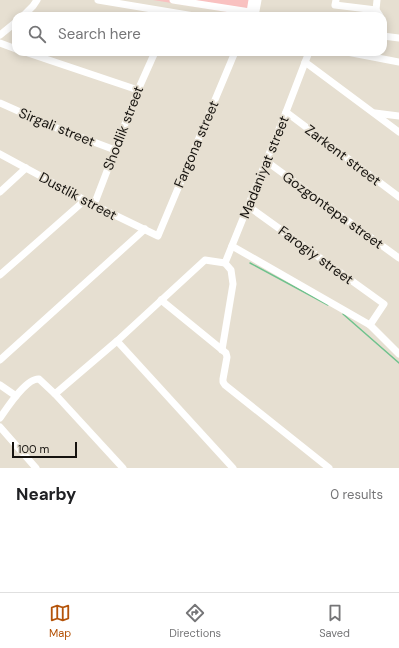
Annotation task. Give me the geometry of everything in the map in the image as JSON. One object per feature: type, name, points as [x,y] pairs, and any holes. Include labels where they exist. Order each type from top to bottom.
[{"type":"street","points":[[27,12],[37,0]]},
{"type":"street","points":[[98,0],[155,12]]},
{"type":"street","points":[[141,8],[142,0]]},
{"type":"street","points":[[173,0],[250,12],[252,0]]},
{"type":"street","points":[[256,12],[258,0]]},
{"type":"street","points":[[336,0],[335,5],[373,12]]},
{"type":"street","points":[[377,0],[378,12]]},
{"type":"street","points":[[0,35],[12,25]]},
{"type":"street","points":[[387,36],[399,38]]},
{"type":"street","points":[[0,43],[12,48]]},
{"type":"street","points":[[37,56],[138,90]]},
{"type":"street","name":"Shodlik street","points":[[94,205],[138,90],[153,56]]},
{"type":"street","name":"Fargona street","points":[[158,236],[233,56]]},
{"type":"street","name":"Madaniyat street","points":[[225,263],[307,56]]},
{"type":"street","points":[[368,56],[399,62]]},
{"type":"street","points":[[305,62],[399,132]]},
{"type":"street","name":"Sirgali street","points":[[0,104],[54,127],[115,150]]},
{"type":"street","name":"Zarkent street","points":[[286,112],[399,197]]},
{"type":"street","points":[[372,112],[399,116]]},
{"type":"street","name":"Dustlik street","points":[[0,154],[94,205],[158,236]]},
{"type":"street","name":"Gozgontepa street","points":[[266,161],[399,258]]},
{"type":"street","points":[[0,192],[26,168]]},
{"type":"street","points":[[0,275],[85,200]]},
{"type":"street","name":"Farogiy street","points":[[248,206],[384,304],[370,325]]},
{"type":"street","points":[[0,360],[145,230]]},
{"type":"street","points":[[232,246],[370,325],[399,354]]},
{"type":"street","points":[[55,394],[117,341],[205,260],[225,263],[231,270],[233,284],[222,350]]},
{"type":"street","points":[[161,300],[227,354],[223,379],[225,385],[329,468]]},
{"type":"street","points":[[117,341],[233,468]]},
{"type":"street","points":[[0,418],[16,396],[29,382],[39,379],[55,394],[123,468]]},
{"type":"street","points":[[0,385],[16,396]]},
{"type":"street","points":[[0,427],[36,468]]},
{"type":"shaded area","points":[[153,0],[255,0],[254,12],[228,12]]},
{"type":"waterway","points":[[250,263],[328,305]]},
{"type":"waterway","points":[[343,314],[399,363]]}]
